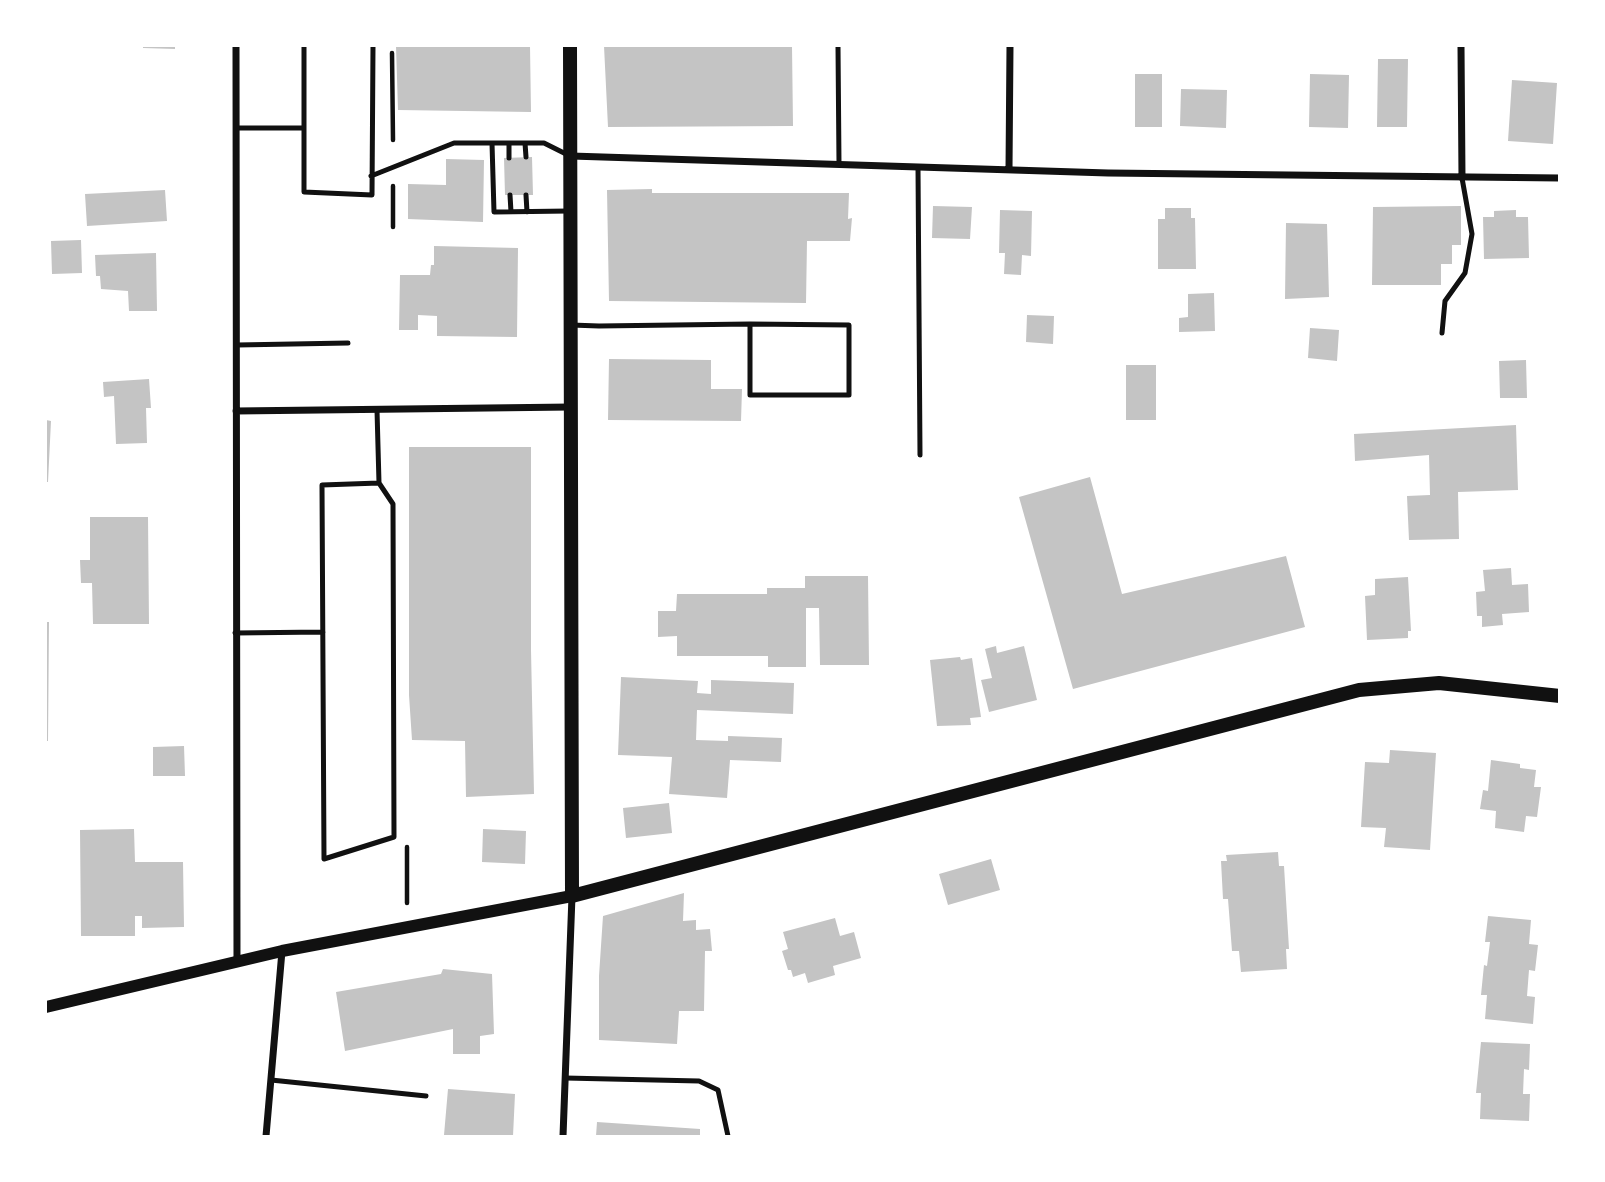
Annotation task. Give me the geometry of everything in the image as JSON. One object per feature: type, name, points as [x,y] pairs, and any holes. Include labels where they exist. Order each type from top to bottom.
[{"type":"main road","points":[[570,46],[572,896],[1360,690],[1439,683],[1559,696]]},
{"type":"street","points":[[236,46],[237,961]]},
{"type":"street","points":[[1009,169],[1010,46]]},
{"type":"street","points":[[1461,46],[1462,178]]},
{"type":"street","points":[[571,156],[1108,173],[1559,177]]},
{"type":"street","points":[[236,411],[570,407]]},
{"type":"street","points":[[46,1007],[282,951],[572,896],[563,1136]]},
{"type":"street","points":[[266,1136],[282,951]]},
{"type":"lane","points":[[304,46],[304,192],[372,195],[373,46]]},
{"type":"lane","points":[[838,46],[839,163]]},
{"type":"lane","points":[[237,128],[304,128]]},
{"type":"lane","points":[[371,177],[454,143],[544,144],[571,156]]},
{"type":"lane","points":[[492,143],[494,212],[571,211]]},
{"type":"lane","points":[[509,144],[509,158]]},
{"type":"lane","points":[[525,144],[526,157]]},
{"type":"lane","points":[[918,167],[920,455]]},
{"type":"lane","points":[[1442,333],[1445,301],[1465,273],[1472,234],[1462,178]]},
{"type":"lane","points":[[510,195],[511,212]]},
{"type":"lane","points":[[526,195],[527,212]]},
{"type":"lane","points":[[571,325],[750,324],[849,325],[849,395],[750,395],[750,324]]},
{"type":"lane","points":[[237,345],[348,343]]},
{"type":"lane","points":[[377,410],[379,483],[393,504],[394,837],[324,859],[321,485],[379,483]]},
{"type":"lane","points":[[235,633],[323,632]]},
{"type":"lane","points":[[565,1079],[699,1080],[718,1090],[728,1136]]},
{"type":"lane","points":[[271,1080],[426,1096]]},
{"type":"path","points":[[392,46],[393,140]]},
{"type":"path","points":[[393,186],[393,227]]},
{"type":"path","points":[[407,842],[407,903]]},
{"type":"building","points":[[175,46],[175,49],[143,48]]},
{"type":"building","points":[[396,46],[530,46],[531,112],[398,110]]},
{"type":"building","points":[[604,46],[792,46],[793,126],[608,127]]},
{"type":"building","points":[[1378,59],[1408,59],[1407,127],[1377,127]]},
{"type":"building","points":[[1135,74],[1162,74],[1162,127],[1135,127]]},
{"type":"building","points":[[1310,74],[1349,75],[1348,128],[1309,127]]},
{"type":"building","points":[[1512,80],[1557,83],[1553,144],[1508,141]]},
{"type":"building","points":[[1181,89],[1227,90],[1226,128],[1180,126]]},
{"type":"building","points":[[532,157],[533,195],[505,195],[504,158]]},
{"type":"building","points":[[446,159],[484,160],[483,222],[408,219],[408,184],[446,185]]},
{"type":"building","points":[[652,189],[652,193],[849,193],[848,219],[852,218],[850,241],[807,241],[806,303],[609,301],[607,190]]},
{"type":"building","points":[[165,190],[167,221],[87,226],[85,194]]},
{"type":"building","points":[[933,206],[972,207],[970,239],[932,238]]},
{"type":"building","points":[[1461,206],[1461,245],[1452,245],[1452,264],[1441,264],[1441,285],[1372,285],[1373,207]]},
{"type":"building","points":[[1165,208],[1191,208],[1191,218],[1195,218],[1196,269],[1158,269],[1158,219],[1165,219]]},
{"type":"building","points":[[1000,210],[1032,211],[1031,256],[1022,255],[1021,275],[1004,274],[1005,253],[999,253]]},
{"type":"building","points":[[1516,210],[1516,217],[1528,217],[1529,258],[1484,259],[1483,217],[1494,217],[1494,211]]},
{"type":"building","points":[[1286,223],[1327,224],[1329,297],[1285,299]]},
{"type":"building","points":[[81,240],[82,273],[52,274],[51,241]]},
{"type":"building","points":[[434,246],[518,248],[517,337],[437,336],[437,316],[418,315],[418,330],[399,330],[400,275],[430,275],[431,265],[434,265]]},
{"type":"building","points":[[156,253],[157,311],[129,311],[128,291],[101,289],[100,276],[96,276],[95,255]]},
{"type":"building","points":[[1214,293],[1215,331],[1179,332],[1179,318],[1188,317],[1188,294]]},
{"type":"building","points":[[1027,315],[1054,316],[1053,344],[1026,342]]},
{"type":"building","points":[[1310,328],[1339,330],[1337,361],[1308,358]]},
{"type":"building","points":[[609,359],[711,360],[711,389],[742,389],[741,421],[608,420]]},
{"type":"building","points":[[1526,360],[1527,398],[1500,398],[1499,361]]},
{"type":"building","points":[[1126,365],[1156,365],[1156,420],[1126,420]]},
{"type":"building","points":[[149,379],[151,408],[146,408],[147,443],[116,444],[114,396],[104,397],[103,382]]},
{"type":"building","points":[[46,420],[51,421],[48,482],[46,482]]},
{"type":"building","points":[[1516,425],[1518,490],[1458,492],[1459,539],[1409,540],[1407,496],[1430,495],[1429,455],[1355,461],[1354,434]]},
{"type":"building","points":[[409,447],[531,447],[534,794],[466,797],[465,741],[412,740],[409,695]]},
{"type":"building","points":[[1090,477],[1122,594],[1286,556],[1305,627],[1073,689],[1019,497]]},
{"type":"building","points":[[90,517],[148,517],[149,624],[93,624],[92,583],[81,583],[80,560],[90,560]]},
{"type":"building","points":[[1511,568],[1512,585],[1528,584],[1529,612],[1502,614],[1503,625],[1482,627],[1482,616],[1477,616],[1476,592],[1485,591],[1483,570]]},
{"type":"building","points":[[805,576],[868,576],[869,665],[820,665],[819,608],[806,608],[806,667],[768,667],[768,656],[677,656],[677,636],[658,637],[658,611],[676,611],[677,594],[767,594],[767,588],[805,588]]},
{"type":"building","points":[[1408,577],[1411,631],[1408,631],[1408,638],[1367,640],[1365,596],[1375,595],[1375,579]]},
{"type":"building","points":[[46,622],[49,622],[48,741],[46,741]]},
{"type":"building","points":[[996,646],[997,653],[1024,646],[1037,700],[989,712],[981,680],[992,678],[985,649]]},
{"type":"building","points":[[960,657],[961,660],[972,658],[981,717],[970,718],[971,725],[937,726],[930,660]]},
{"type":"building","points":[[621,677],[698,681],[697,693],[711,694],[711,680],[794,683],[793,714],[697,710],[696,740],[728,741],[728,736],[782,738],[781,762],[730,760],[727,798],[669,794],[672,757],[618,755]]},
{"type":"building","points":[[184,746],[185,776],[153,776],[153,747]]},
{"type":"building","points":[[1390,750],[1436,753],[1430,850],[1384,847],[1386,828],[1361,827],[1365,762],[1389,763]]},
{"type":"building","points":[[1491,760],[1520,764],[1520,768],[1536,770],[1534,787],[1541,787],[1537,817],[1526,816],[1524,832],[1495,828],[1496,811],[1480,809],[1483,790],[1488,791]]},
{"type":"building","points":[[669,803],[672,833],[626,838],[623,808]]},
{"type":"building","points":[[134,829],[135,862],[183,862],[184,927],[142,928],[142,916],[135,916],[135,936],[81,936],[80,830]]},
{"type":"building","points":[[483,829],[526,831],[525,864],[482,862]]},
{"type":"building","points":[[1278,852],[1279,866],[1284,866],[1289,949],[1286,949],[1287,969],[1241,972],[1239,951],[1232,951],[1228,899],[1223,899],[1221,861],[1227,861],[1226,855]]},
{"type":"building","points":[[991,859],[1000,890],[948,905],[939,874]]},
{"type":"building","points":[[684,893],[683,921],[696,920],[696,930],[710,929],[712,951],[705,951],[704,1011],[679,1011],[677,1044],[599,1040],[603,916]]},
{"type":"building","points":[[1488,916],[1531,920],[1529,944],[1538,945],[1535,971],[1529,970],[1527,996],[1535,997],[1533,1024],[1485,1019],[1487,995],[1481,995],[1490,942],[1485,942]]},
{"type":"building","points":[[835,918],[840,936],[854,932],[861,958],[833,966],[835,975],[808,983],[805,973],[793,977],[782,951],[788,949],[783,932]]},
{"type":"building","points":[[443,969],[492,974],[494,1034],[480,1036],[480,1054],[453,1054],[453,1029],[345,1051],[336,992],[441,974]]},
{"type":"building","points":[[1481,1042],[1530,1044],[1529,1070],[1524,1069],[1523,1094],[1530,1094],[1529,1121],[1480,1119],[1481,1093],[1476,1093]]},
{"type":"building","points":[[448,1089],[515,1094],[513,1136],[444,1135]]},
{"type":"building","points":[[597,1122],[700,1129],[700,1136],[596,1136]]}]
